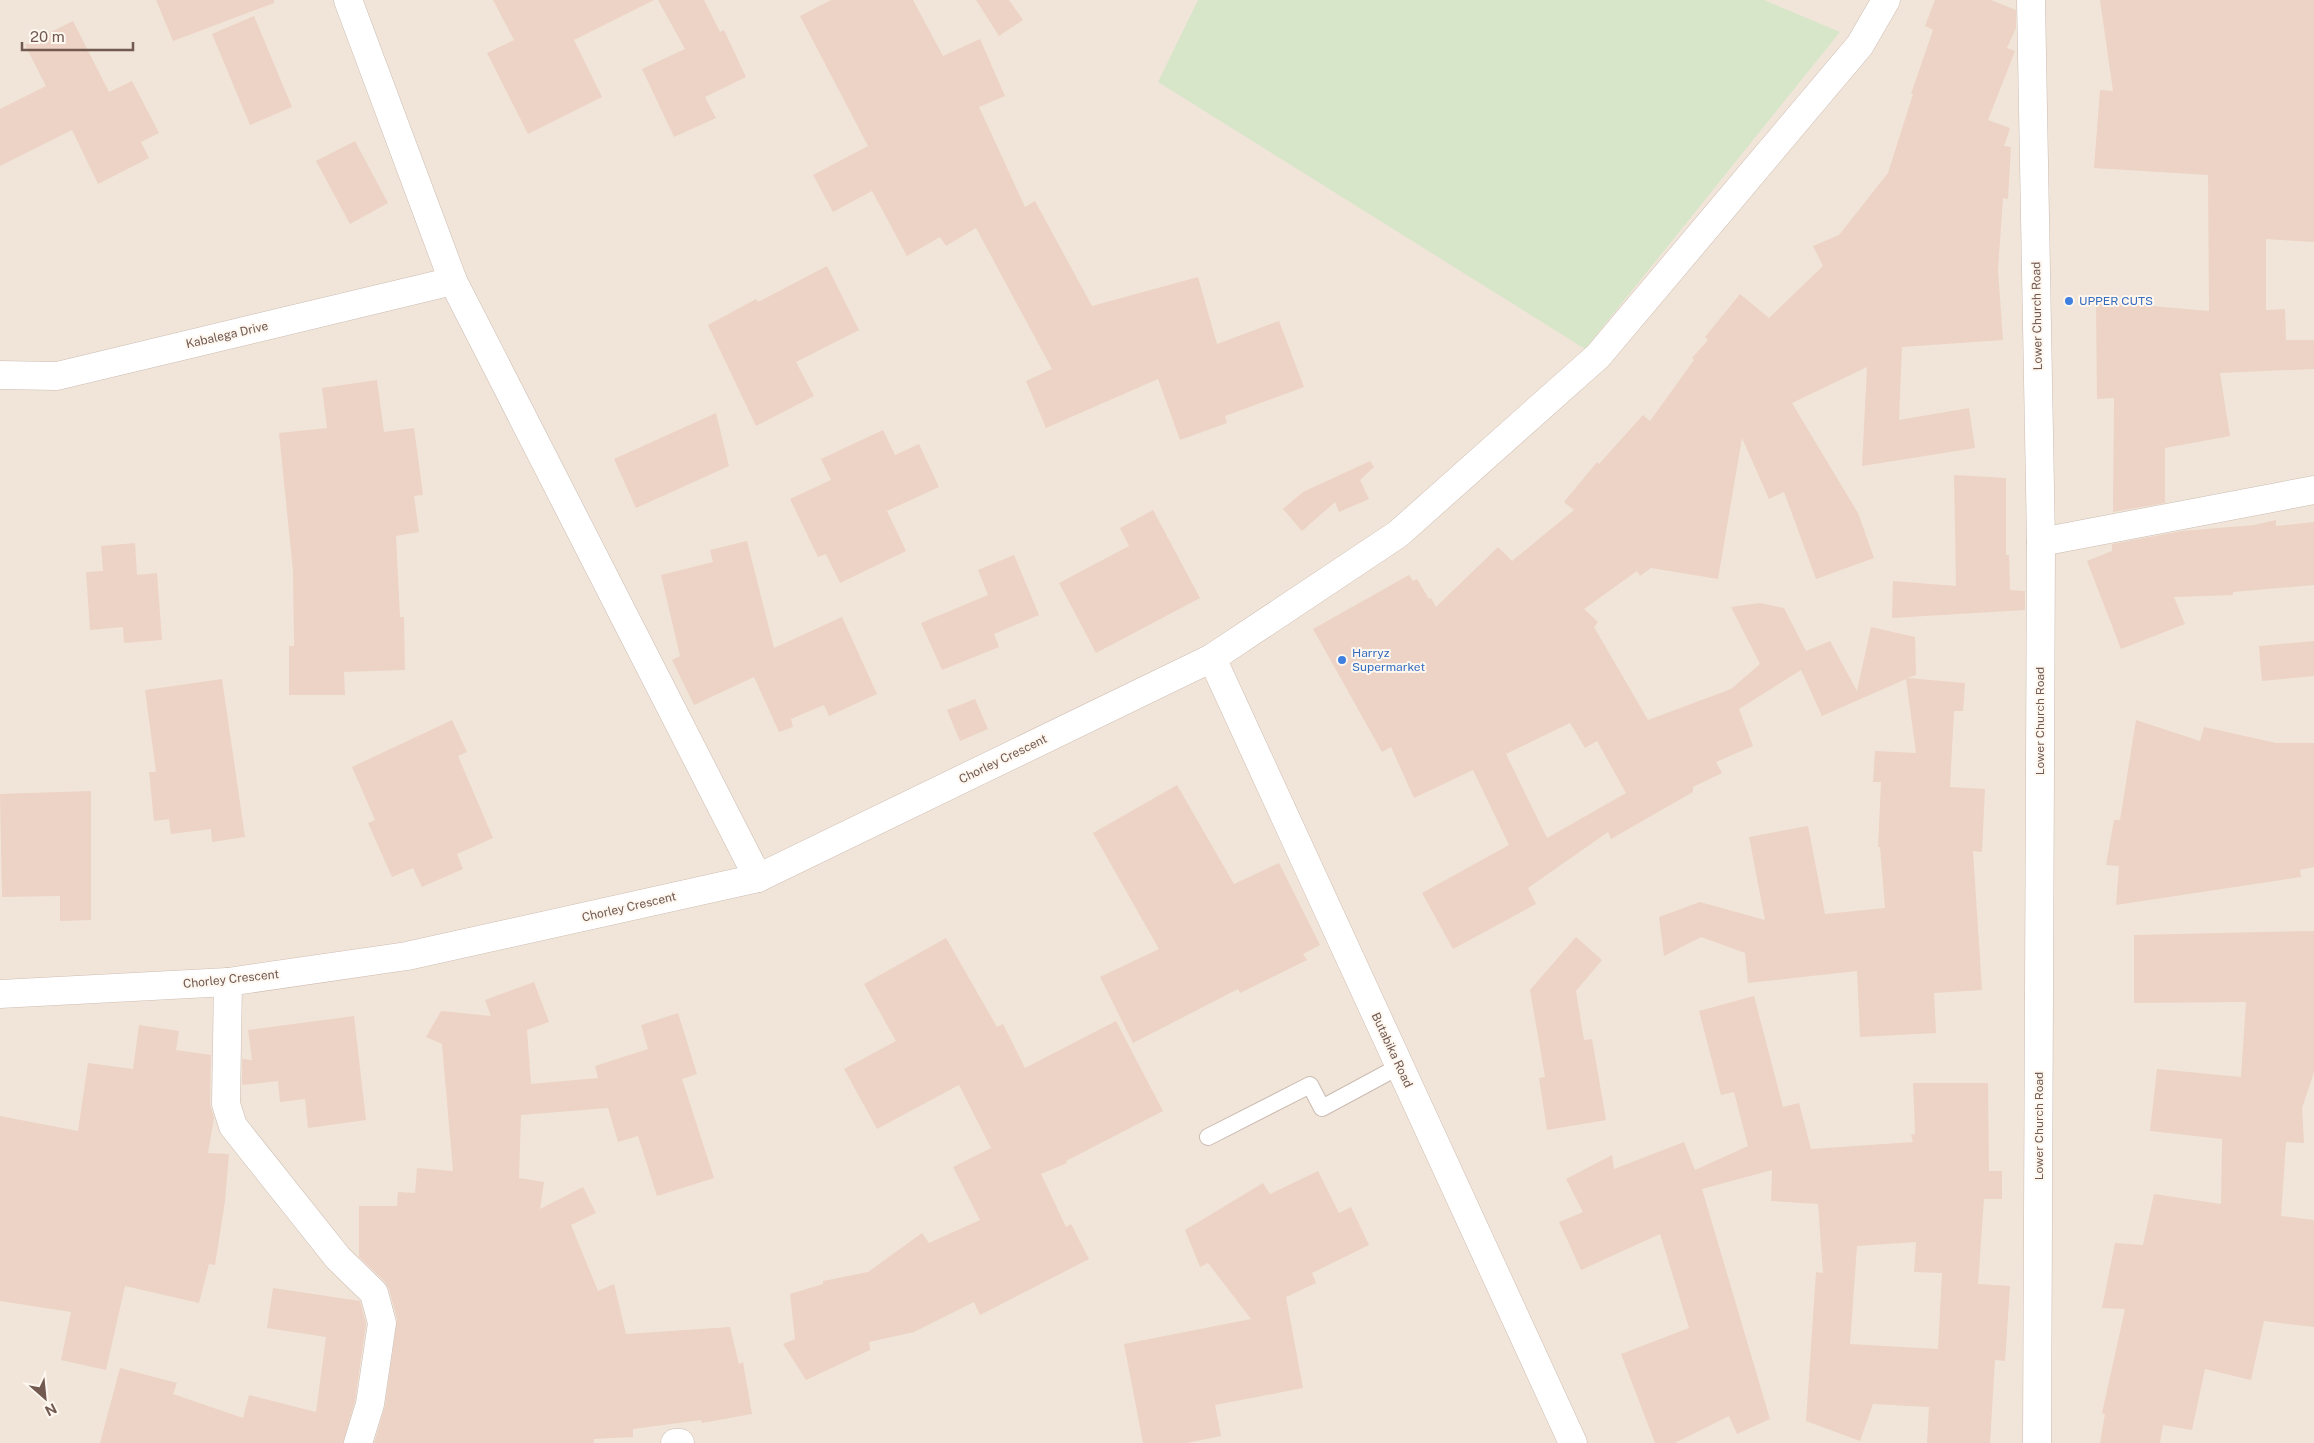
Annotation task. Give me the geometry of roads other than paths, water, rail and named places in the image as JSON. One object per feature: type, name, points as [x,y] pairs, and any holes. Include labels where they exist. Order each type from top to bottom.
[{"type":"street","name":"Chorley Crescent","points":[[0,994],[228,982],[407,956],[758,878],[1212,658],[1398,534],[1598,356],[1860,45],[1886,0]]},
{"type":"street","name":"Lower Church Road","points":[[2031,0],[2041,542],[2037,1443]]},
{"type":"street","points":[[350,1],[453,281],[758,878]]},
{"type":"street","name":"Kabalega Drive","points":[[0,375],[57,376],[453,281]]},
{"type":"street","points":[[2041,542],[2314,490]]},
{"type":"street","name":"Butabika Road","points":[[1212,658],[1573,1443]]},
{"type":"street","points":[[228,982],[226,1104],[234,1126],[338,1258],[374,1293],[382,1323],[370,1404],[358,1443]]},
{"type":"street","points":[[675,1443],[680,1443]]},
{"type":"lane","points":[[1208,1137],[1310,1086],[1322,1108],[1400,1066]]},
{"type":"place","name":"UPPER CUTS","points":[[2069,301]]},
{"type":"place","name":"Harryz Supermarket","points":[[1342,660]]}]
